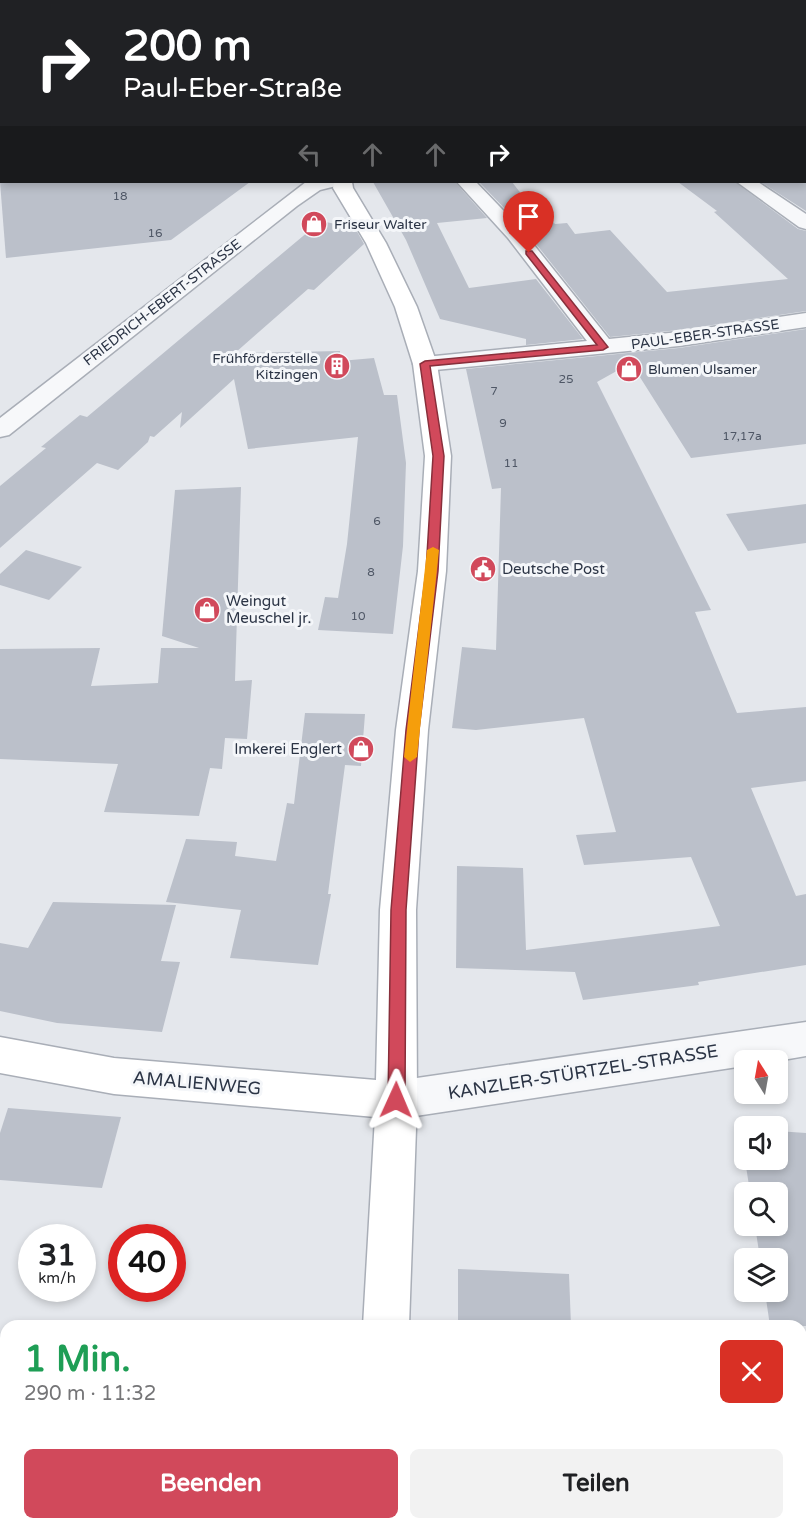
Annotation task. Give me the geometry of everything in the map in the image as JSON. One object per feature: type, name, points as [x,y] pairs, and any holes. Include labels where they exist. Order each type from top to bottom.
[{"type":"street","name":"FRIEDRICH-EBERT-STRASSE","points":[[0,430],[290,202],[313,186],[325,183]]},
{"type":"street","points":[[343,183],[343,188],[376,243],[406,306],[425,364],[438,456],[432,571],[412,730],[398,910],[396,1100],[386,1320]]},
{"type":"street","points":[[467,183],[515,234],[603,347]]},
{"type":"street","points":[[747,183],[806,223]]},
{"type":"street","name":"PAUL-EBER-STRASSE","points":[[425,364],[679,339],[806,320]]},
{"type":"street","name":"KANZLER-STÜRTZEL-STRASSE","points":[[396,1100],[806,1039]]},
{"type":"street","name":"AMALIENWEG","points":[[0,1055],[114,1076],[396,1100]]},
{"type":"building","points":[[0,183],[249,183],[171,240],[6,258]]},
{"type":"building","points":[[374,183],[456,183],[487,218],[437,223],[469,288],[536,279],[583,339],[526,345],[526,339],[440,319],[406,240]]},
{"type":"building","points":[[480,183],[513,183],[536,213],[511,215]]},
{"type":"building","points":[[679,183],[736,183],[798,229],[806,231],[806,311],[679,330],[610,337],[521,225],[567,223],[575,234],[610,230],[667,292],[788,279],[714,212],[717,211]]},
{"type":"building","points":[[763,183],[806,183],[806,211]]},
{"type":"building","points":[[321,221],[355,228],[364,244],[314,290],[308,289],[235,353],[340,351],[340,361],[374,358],[384,395],[397,395],[406,463],[403,546],[393,634],[318,630],[325,597],[338,598],[347,544],[358,437],[248,449],[234,379],[180,428],[182,412],[154,437],[150,436],[148,442],[118,470],[97,463],[0,548],[0,486],[46,448],[41,447],[80,415],[87,417]]},
{"type":"building","points":[[806,329],[806,444],[691,458],[631,363],[597,382],[711,610],[695,612],[737,713],[806,707],[806,781],[751,788],[796,896],[806,894],[806,965],[698,982],[699,985],[583,1000],[575,972],[456,968],[457,866],[523,868],[526,950],[720,926],[691,857],[584,865],[576,835],[616,832],[584,718],[476,730],[452,728],[462,647],[496,650],[501,488],[492,489],[466,369],[679,348]]},
{"type":"building","points":[[241,487],[235,681],[252,680],[247,739],[225,738],[222,769],[210,768],[199,816],[104,812],[118,764],[0,759],[0,649],[100,648],[91,686],[158,683],[161,648],[199,648],[162,636],[175,490]]},
{"type":"building","points":[[806,504],[806,543],[748,551],[726,514]]},
{"type":"building","points":[[26,550],[82,567],[49,600],[0,585],[0,574]]},
{"type":"building","points":[[305,713],[365,714],[361,766],[345,765],[328,894],[331,894],[318,965],[230,958],[241,910],[166,902],[186,839],[237,842],[235,856],[276,861],[287,803],[294,804]]},
{"type":"building","points":[[53,902],[176,905],[161,961],[180,962],[162,1032],[57,1023],[0,1011],[0,943],[28,948]]},
{"type":"building","points":[[8,1108],[121,1117],[102,1188],[0,1180],[0,1133]]},
{"type":"building","points":[[788,1132],[806,1133],[806,1320],[769,1320],[766,1302],[788,1302],[788,1248],[758,1248],[757,1236],[788,1236],[788,1182],[748,1182],[747,1170],[788,1170]]},
{"type":"building","points":[[458,1269],[569,1274],[571,1320],[458,1320]]},
{"type":"slow traffic","points":[[410,757],[433,550]]},
{"type":"place","name":"Friseur Walter","points":[[314,224]]},
{"type":"place","name":"Frühförderstelle Kitzingen","points":[[337,366]]},
{"type":"place","name":"Blumen Ulsamer","points":[[629,369]]},
{"type":"place","name":"Deutsche Post","points":[[483,569]]},
{"type":"place","name":"Weingut Meuschel jr.","points":[[207,610]]},
{"type":"place","name":"Imkerei Englert","points":[[361,749]]},
{"type":"route","points":[[396,1100],[398,910],[412,730],[432,571],[438,456],[425,364],[603,347],[529,253]]}]
